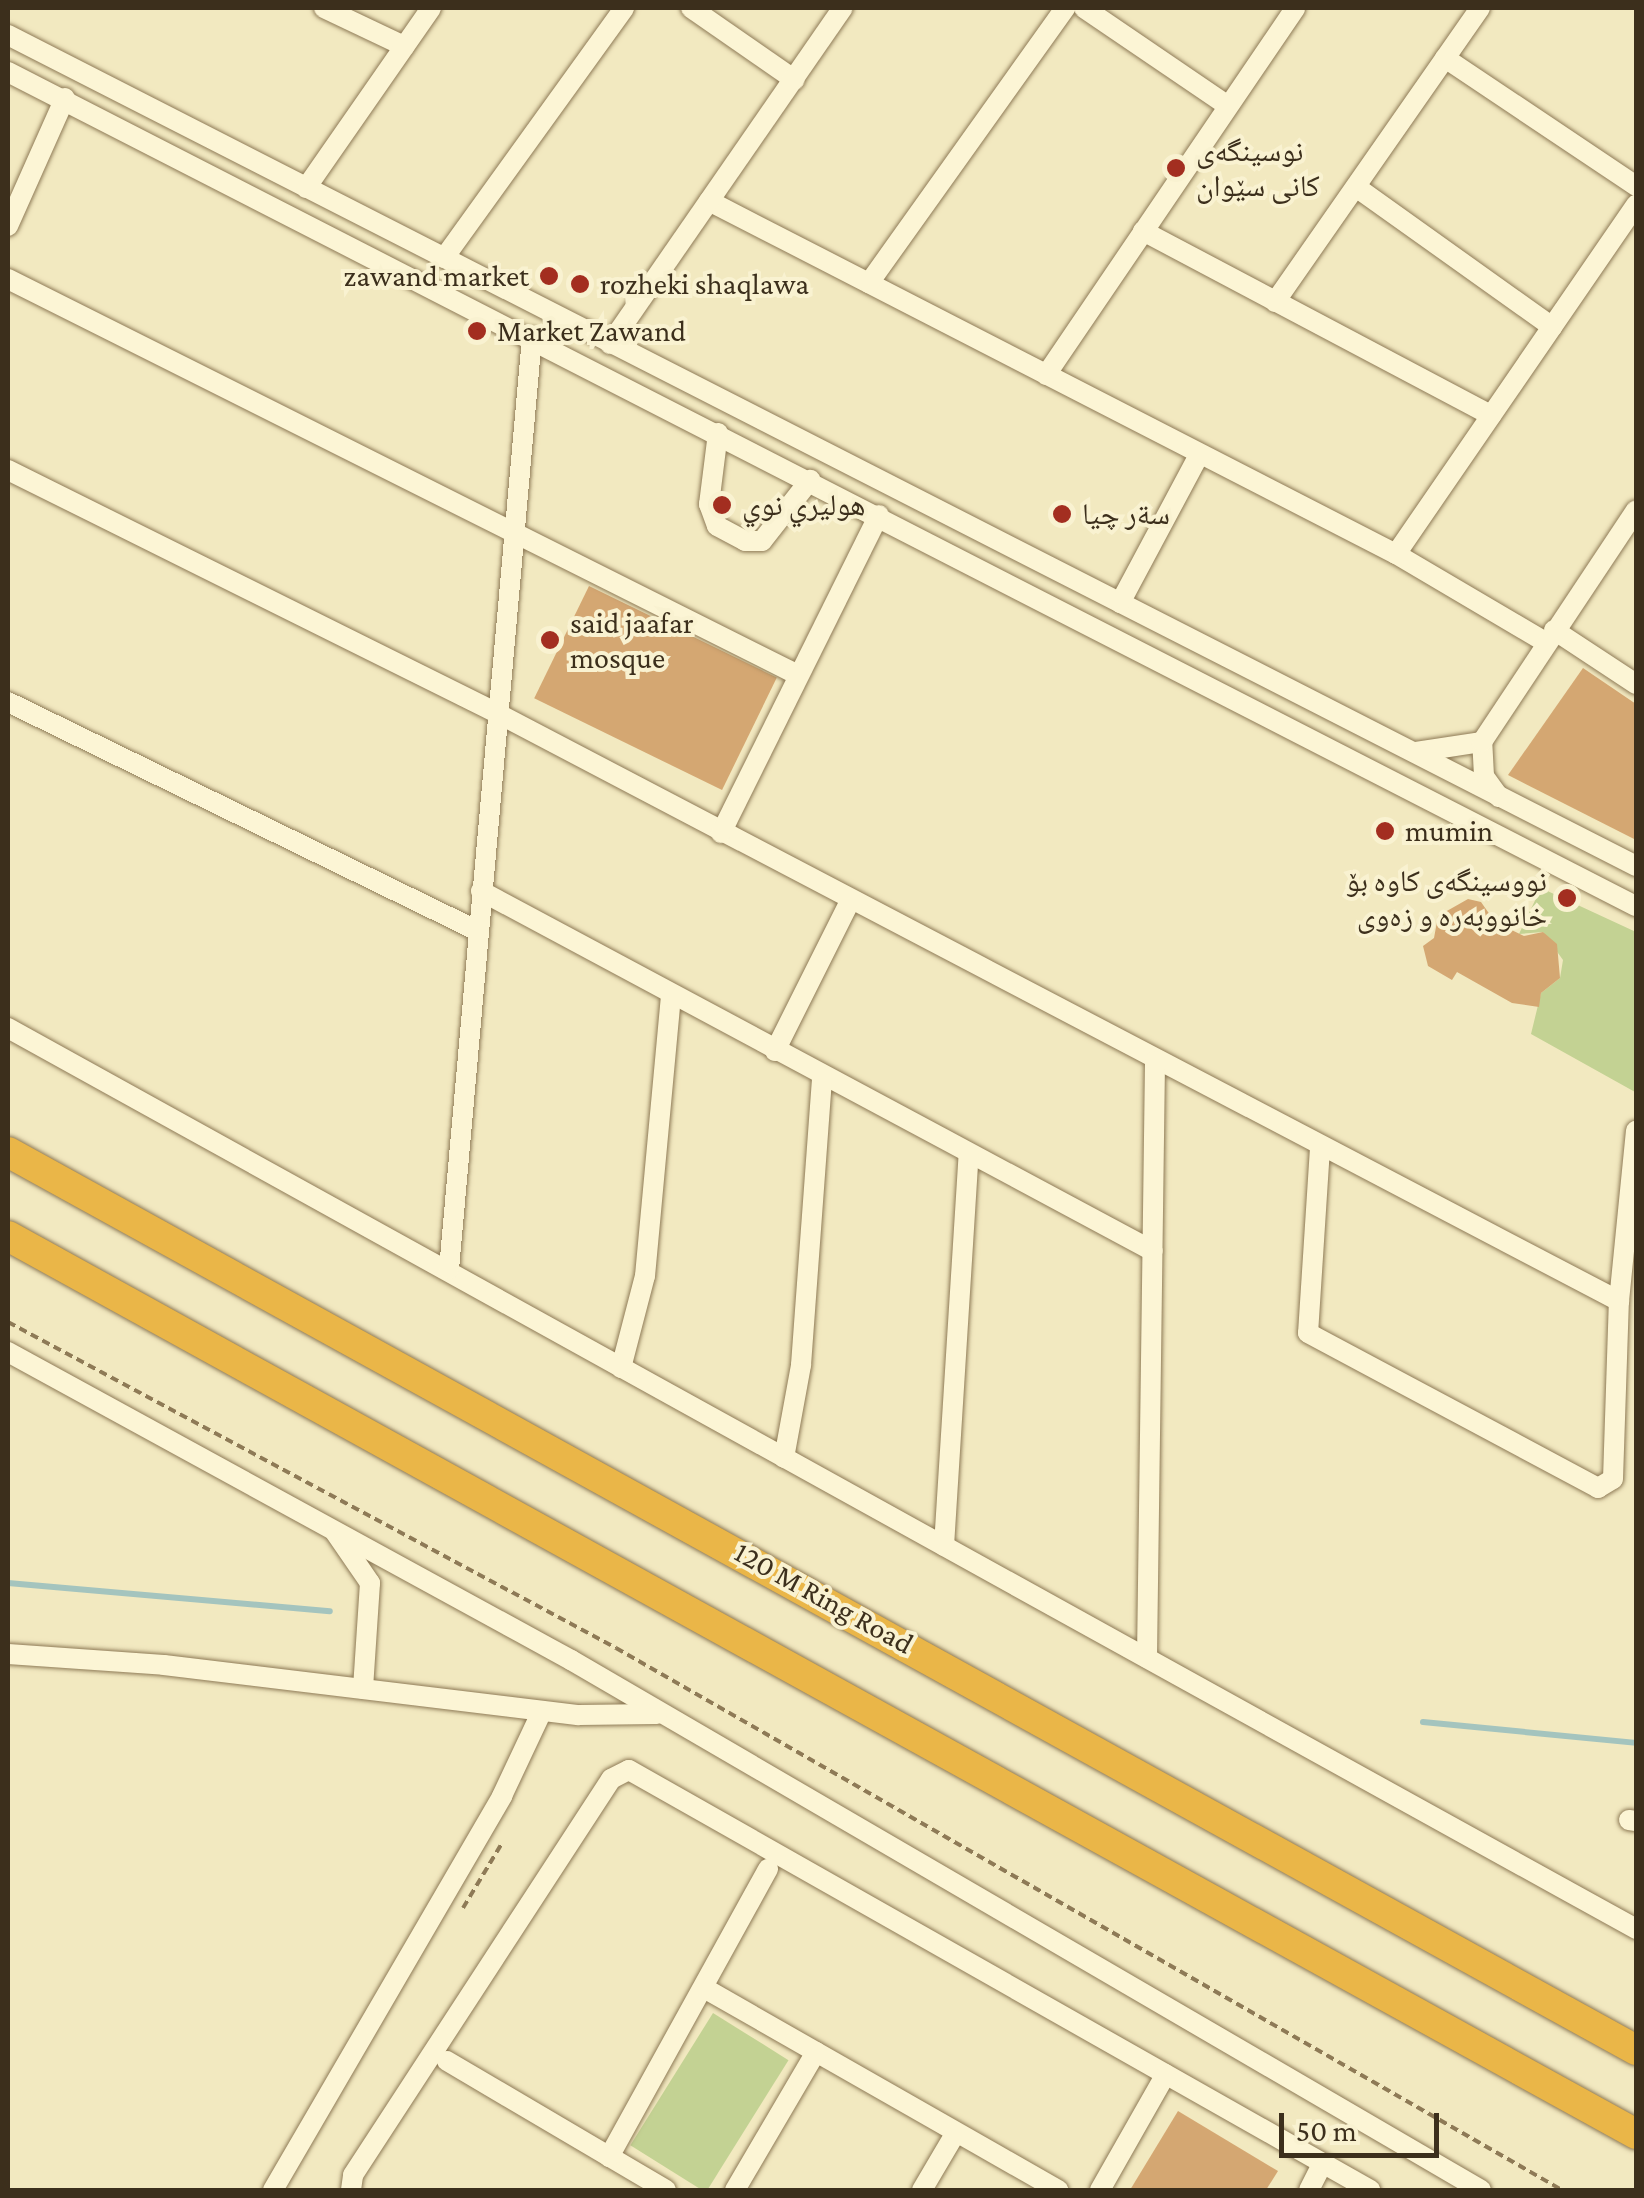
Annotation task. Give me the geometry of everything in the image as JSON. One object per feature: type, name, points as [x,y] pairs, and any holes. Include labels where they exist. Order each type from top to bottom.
[{"type":"highway","name":"120 M Ring Road","points":[[8,1152],[1636,2050]]},
{"type":"highway","points":[[8,1236],[1636,2134]]},
{"type":"street","points":[[324,8],[404,46]]},
{"type":"street","points":[[306,188],[431,8]]},
{"type":"street","points":[[444,258],[624,8]]},
{"type":"street","points":[[691,8],[795,80]]},
{"type":"street","points":[[610,344],[843,8]]},
{"type":"street","points":[[869,283],[1064,8]]},
{"type":"street","points":[[1084,8],[1228,106]]},
{"type":"street","points":[[1046,375],[1295,8]]},
{"type":"street","points":[[1275,302],[1480,8]]},
{"type":"street","points":[[8,34],[1636,866]]},
{"type":"street","points":[[1445,58],[1636,186]]},
{"type":"street","points":[[8,72],[1187,672],[1636,906]]},
{"type":"street","points":[[8,226],[65,98]]},
{"type":"street","points":[[1356,186],[1552,328]]},
{"type":"street","points":[[709,201],[1396,554],[1636,684]]},
{"type":"street","points":[[1396,554],[1636,205]]},
{"type":"street","points":[[1143,232],[1491,415]]},
{"type":"street","points":[[8,279],[796,674]]},
{"type":"street","points":[[449,1269],[532,338]]},
{"type":"street","points":[[718,432],[708,504],[717,526],[745,541],[762,540],[810,480]]},
{"type":"street","points":[[1120,603],[1199,455]]},
{"type":"street","points":[[8,470],[496,713],[1320,1148],[1619,1301]]},
{"type":"street","points":[[1501,800],[1484,776],[1482,742],[1636,510]]},
{"type":"street","points":[[721,833],[796,674],[879,515]]},
{"type":"street","points":[[1187,672],[1202,644]]},
{"type":"street","points":[[8,702],[478,931]]},
{"type":"street","points":[[1410,752],[1482,742]]},
{"type":"street","points":[[481,891],[670,996],[1153,1251]]},
{"type":"street","points":[[775,1051],[850,901]]},
{"type":"street","points":[[621,1368],[645,1276],[670,996]]},
{"type":"street","points":[[8,1028],[1636,1928]]},
{"type":"street","points":[[1147,1658],[1156,1061]]},
{"type":"street","points":[[784,1458],[801,1365],[822,1076]]},
{"type":"street","points":[[1320,1148],[1308,1333],[1598,1488],[1613,1480],[1619,1301],[1636,1131]]},
{"type":"street","points":[[944,1546],[970,1154]]},
{"type":"street","points":[[8,1352],[331,1527],[660,1714],[1481,2190]]},
{"type":"street","points":[[331,1527],[370,1582],[363,1688]]},
{"type":"street","points":[[8,1654],[363,1688],[542,1711],[660,1714]]},
{"type":"street","points":[[277,2189],[510,1783],[542,1711]]},
{"type":"street","points":[[350,2190],[353,2175],[620,1771],[639,1772],[1370,2190]]},
{"type":"street","points":[[609,2157],[768,1869]]},
{"type":"street","points":[[704,1988],[1058,2190]]},
{"type":"street","points":[[735,2190],[816,2052]]},
{"type":"street","points":[[447,2061],[666,2190]]},
{"type":"street","points":[[1100,2190],[1166,2074]]},
{"type":"street","points":[[922,2190],[955,2134]]},
{"type":"street","points":[[1309,2190],[1322,2164]]},
{"type":"path","points":[[8,1322],[616,1648],[1562,2190]]},
{"type":"green space","points":[[1541,888],[1636,932],[1635,1092],[1531,1034],[1541,993],[1560,978],[1563,960],[1543,932],[1519,934]]},
{"type":"green space","points":[[713,2013],[788,2060],[707,2190],[630,2145]]},
{"type":"building","points":[[589,586],[777,678],[722,790],[534,698]]},
{"type":"building","points":[[1583,668],[1636,704],[1636,840],[1508,775]]},
{"type":"building","points":[[1468,899],[1481,902],[1495,922],[1524,936],[1543,932],[1557,944],[1560,978],[1541,993],[1539,1007],[1512,1003],[1457,972],[1452,980],[1428,966],[1423,946],[1434,938],[1438,916]]},
{"type":"building","points":[[1178,2111],[1278,2171],[1266,2190],[1130,2190]]},
{"type":"waterway","points":[[8,1583],[330,1611]]},
{"type":"waterway","points":[[1423,1722],[1636,1743]]},
{"type":"place","name":"نوسینگەی کانی سێوان","points":[[1176,168]]},
{"type":"place","name":"zawand market","points":[[549,276]]},
{"type":"place","name":"rozheki shaqlawa","points":[[580,284]]},
{"type":"place","name":"Market Zawand","points":[[477,331]]},
{"type":"place","name":"هوليري نوي","points":[[722,505]]},
{"type":"place","name":"سةر چيا","points":[[1062,514]]},
{"type":"place","name":"said jaafar mosque","points":[[550,640]]},
{"type":"place","name":"mumin","points":[[1385,831]]},
{"type":"place","name":"نووسینگەی کاوە بۆ خانووبەرە و زەوی","points":[[1567,898]]}]
